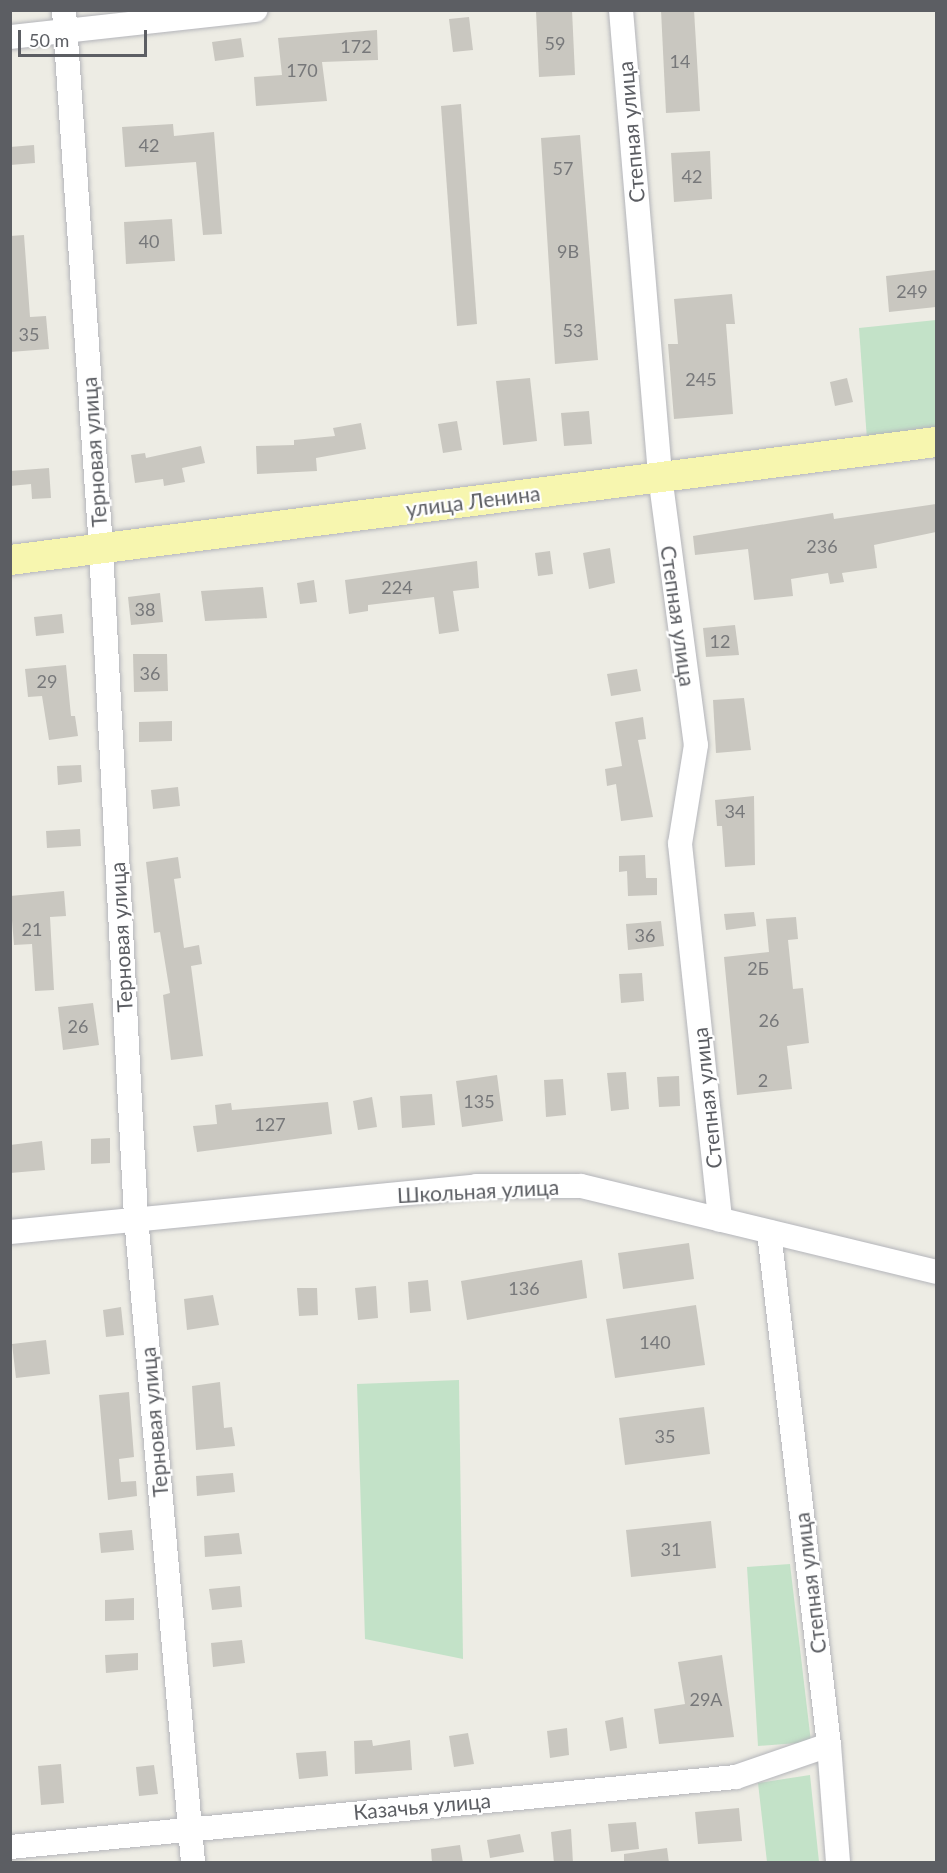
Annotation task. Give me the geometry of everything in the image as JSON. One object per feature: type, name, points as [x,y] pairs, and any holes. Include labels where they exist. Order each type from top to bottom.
[{"type":"main road","name":"улица Ленина","points":[[10,560],[936,442]]},
{"type":"street","points":[[10,37],[65,21],[256,10]]},
{"type":"street","name":"Степная улица","points":[[621,10],[660,476],[696,745],[680,844],[720,1220]]},
{"type":"street","name":"Терновая улица","points":[[65,21],[101,549],[136,1217],[193,1863]]},
{"type":"street","name":"Школьная улица","points":[[10,1232],[136,1217],[476,1186],[581,1186],[936,1272]]},
{"type":"street","name":"Степная улица","points":[[769,1232],[829,1746],[838,1863]]},
{"type":"street","name":"Казачья улица","points":[[10,1847],[190,1827],[736,1778],[829,1746]]},
{"type":"green space","points":[[936,320],[936,430],[867,440],[859,328]]},
{"type":"green space","points":[[459,1380],[463,1659],[365,1639],[357,1384]]},
{"type":"green space","points":[[790,1564],[811,1742],[758,1746],[747,1567]]},
{"type":"green space","points":[[810,1775],[819,1862],[767,1862],[758,1783]]},
{"type":"building","points":[[572,10],[575,75],[539,77],[536,11]]},
{"type":"building","points":[[661,10],[694,10],[700,111],[666,113]]},
{"type":"building","points":[[469,17],[473,50],[453,52],[449,19]]},
{"type":"building","points":[[377,30],[378,60],[322,62],[327,101],[256,106],[254,77],[282,75],[278,38]]},
{"type":"building","points":[[241,38],[244,57],[215,61],[212,42]]},
{"type":"building","points":[[461,104],[477,324],[457,326],[441,106]]},
{"type":"building","points":[[173,124],[174,136],[214,132],[222,234],[203,235],[196,162],[125,167],[122,127]]},
{"type":"building","points":[[580,135],[598,360],[555,364],[541,138]]},
{"type":"building","points":[[34,145],[35,163],[10,165],[10,147]]},
{"type":"building","points":[[710,151],[712,199],[674,202],[671,153]]},
{"type":"building","points":[[172,219],[175,261],[126,264],[124,222]]},
{"type":"building","points":[[24,235],[30,317],[46,316],[49,349],[10,352],[10,236]]},
{"type":"building","points":[[936,270],[936,307],[889,312],[886,276]]},
{"type":"building","points":[[732,294],[735,324],[726,324],[733,414],[674,419],[668,344],[678,344],[674,299]]},
{"type":"building","points":[[530,378],[537,441],[503,445],[496,381]]},
{"type":"building","points":[[847,378],[853,402],[835,406],[830,382]]},
{"type":"building","points":[[589,411],[592,444],[564,446],[561,413]]},
{"type":"building","points":[[457,421],[462,450],[443,453],[438,424]]},
{"type":"building","points":[[361,423],[366,449],[316,458],[317,471],[257,474],[256,446],[294,445],[294,440],[335,436],[333,428]]},
{"type":"building","points":[[201,446],[205,463],[182,468],[185,482],[164,486],[163,479],[135,483],[131,455],[145,453],[146,458]]},
{"type":"building","points":[[49,468],[51,498],[32,499],[31,484],[10,486],[10,471]]},
{"type":"building","points":[[936,504],[936,532],[874,545],[877,568],[842,573],[844,582],[830,584],[828,573],[791,579],[793,596],[754,600],[748,549],[695,555],[693,536],[833,513],[834,519]]},
{"type":"building","points":[[610,548],[615,583],[589,589],[583,553]]},
{"type":"building","points":[[550,551],[553,574],[538,576],[535,553]]},
{"type":"building","points":[[477,561],[479,588],[453,591],[459,631],[439,634],[434,597],[368,605],[368,611],[349,614],[345,580]]},
{"type":"building","points":[[314,580],[317,602],[300,604],[297,583]]},
{"type":"building","points":[[263,587],[267,618],[205,621],[201,591]]},
{"type":"building","points":[[160,593],[163,622],[131,625],[128,597]]},
{"type":"building","points":[[62,614],[64,633],[36,636],[34,617]]},
{"type":"building","points":[[735,625],[739,655],[706,657],[703,628]]},
{"type":"building","points":[[133,654],[167,654],[168,691],[134,692]]},
{"type":"building","points":[[66,665],[71,716],[75,716],[78,736],[49,740],[42,696],[28,697],[25,669]]},
{"type":"building","points":[[637,669],[641,691],[611,696],[607,674]]},
{"type":"building","points":[[744,698],[751,750],[716,753],[713,700]]},
{"type":"building","points":[[643,717],[646,739],[638,740],[653,817],[621,821],[616,784],[607,786],[605,769],[622,766],[615,722]]},
{"type":"building","points":[[172,721],[172,741],[139,742],[139,722]]},
{"type":"building","points":[[81,765],[82,782],[58,785],[57,766]]},
{"type":"building","points":[[178,787],[180,806],[153,809],[151,790]]},
{"type":"building","points":[[754,796],[755,865],[725,867],[722,826],[717,826],[715,800]]},
{"type":"building","points":[[80,829],[81,846],[47,848],[46,831]]},
{"type":"building","points":[[645,855],[646,878],[657,878],[657,895],[628,896],[627,871],[619,872],[619,856]]},
{"type":"building","points":[[178,857],[181,878],[174,879],[184,948],[199,945],[202,964],[191,966],[203,1056],[171,1060],[163,995],[170,993],[160,932],[154,933],[146,862]]},
{"type":"building","points":[[64,891],[66,916],[50,917],[54,990],[35,991],[32,944],[14,945],[10,896]]},
{"type":"building","points":[[754,912],[756,926],[726,930],[724,914]]},
{"type":"building","points":[[796,917],[798,939],[788,940],[793,989],[803,988],[809,1043],[787,1046],[792,1089],[737,1095],[724,957],[769,952],[766,919]]},
{"type":"building","points":[[661,921],[664,946],[628,950],[626,924]]},
{"type":"building","points":[[642,973],[644,1001],[621,1003],[619,974]]},
{"type":"building","points":[[93,1003],[99,1045],[63,1050],[58,1007]]},
{"type":"building","points":[[626,1072],[629,1109],[611,1111],[607,1073]]},
{"type":"building","points":[[497,1075],[503,1121],[462,1127],[456,1081]]},
{"type":"building","points":[[679,1076],[680,1106],[659,1107],[657,1077]]},
{"type":"building","points":[[563,1079],[566,1115],[546,1117],[544,1080]]},
{"type":"building","points":[[432,1094],[435,1125],[402,1128],[400,1096]]},
{"type":"building","points":[[372,1097],[377,1127],[358,1130],[353,1101]]},
{"type":"building","points":[[328,1102],[332,1134],[197,1152],[193,1126],[217,1124],[215,1105],[231,1103],[232,1110]]},
{"type":"building","points":[[110,1138],[110,1163],[91,1164],[91,1139]]},
{"type":"building","points":[[42,1141],[45,1170],[10,1173],[10,1145]]},
{"type":"building","points":[[689,1243],[694,1279],[623,1289],[618,1253]]},
{"type":"building","points":[[582,1260],[587,1298],[467,1320],[461,1281]]},
{"type":"building","points":[[428,1280],[431,1311],[410,1313],[408,1282]]},
{"type":"building","points":[[376,1286],[378,1318],[358,1320],[355,1288]]},
{"type":"building","points":[[297,1288],[317,1288],[318,1315],[299,1316]]},
{"type":"building","points":[[213,1295],[219,1325],[187,1330],[184,1299]]},
{"type":"building","points":[[696,1305],[705,1365],[615,1378],[606,1319]]},
{"type":"building","points":[[121,1307],[124,1335],[106,1337],[103,1310]]},
{"type":"building","points":[[46,1340],[50,1374],[16,1378],[12,1344]]},
{"type":"building","points":[[220,1382],[224,1428],[232,1427],[235,1446],[196,1450],[192,1386]]},
{"type":"building","points":[[129,1392],[134,1457],[119,1459],[121,1482],[136,1481],[137,1496],[108,1500],[99,1395]]},
{"type":"building","points":[[704,1407],[710,1454],[625,1465],[619,1418]]},
{"type":"building","points":[[233,1473],[235,1492],[197,1496],[196,1476]]},
{"type":"building","points":[[711,1521],[716,1568],[631,1577],[626,1530]]},
{"type":"building","points":[[132,1530],[134,1550],[101,1553],[99,1533]]},
{"type":"building","points":[[239,1533],[242,1554],[205,1557],[204,1536]]},
{"type":"building","points":[[240,1586],[242,1607],[212,1610],[209,1589]]},
{"type":"building","points":[[134,1598],[134,1620],[105,1621],[105,1600]]},
{"type":"building","points":[[242,1640],[245,1663],[213,1667],[211,1643]]},
{"type":"building","points":[[138,1653],[138,1670],[106,1673],[105,1655]]},
{"type":"building","points":[[722,1655],[734,1737],[659,1744],[654,1709],[685,1704],[678,1662]]},
{"type":"building","points":[[623,1717],[627,1748],[610,1751],[605,1721]]},
{"type":"building","points":[[567,1728],[569,1755],[550,1758],[547,1731]]},
{"type":"building","points":[[468,1733],[474,1764],[454,1767],[449,1736]]},
{"type":"building","points":[[372,1740],[373,1746],[410,1740],[412,1770],[355,1774],[354,1741]]},
{"type":"building","points":[[326,1751],[328,1776],[299,1779],[296,1753]]},
{"type":"building","points":[[61,1764],[64,1803],[41,1805],[38,1766]]},
{"type":"building","points":[[154,1765],[158,1794],[139,1796],[136,1767]]},
{"type":"building","points":[[739,1808],[742,1841],[698,1844],[695,1812]]},
{"type":"building","points":[[636,1822],[639,1849],[611,1852],[608,1824]]},
{"type":"building","points":[[571,1829],[573,1863],[554,1863],[551,1832]]},
{"type":"building","points":[[520,1834],[524,1852],[490,1858],[487,1840]]},
{"type":"building","points":[[460,1845],[463,1863],[432,1863],[431,1849]]},
{"type":"building","points":[[667,1848],[669,1863],[624,1863],[624,1854]]}]
